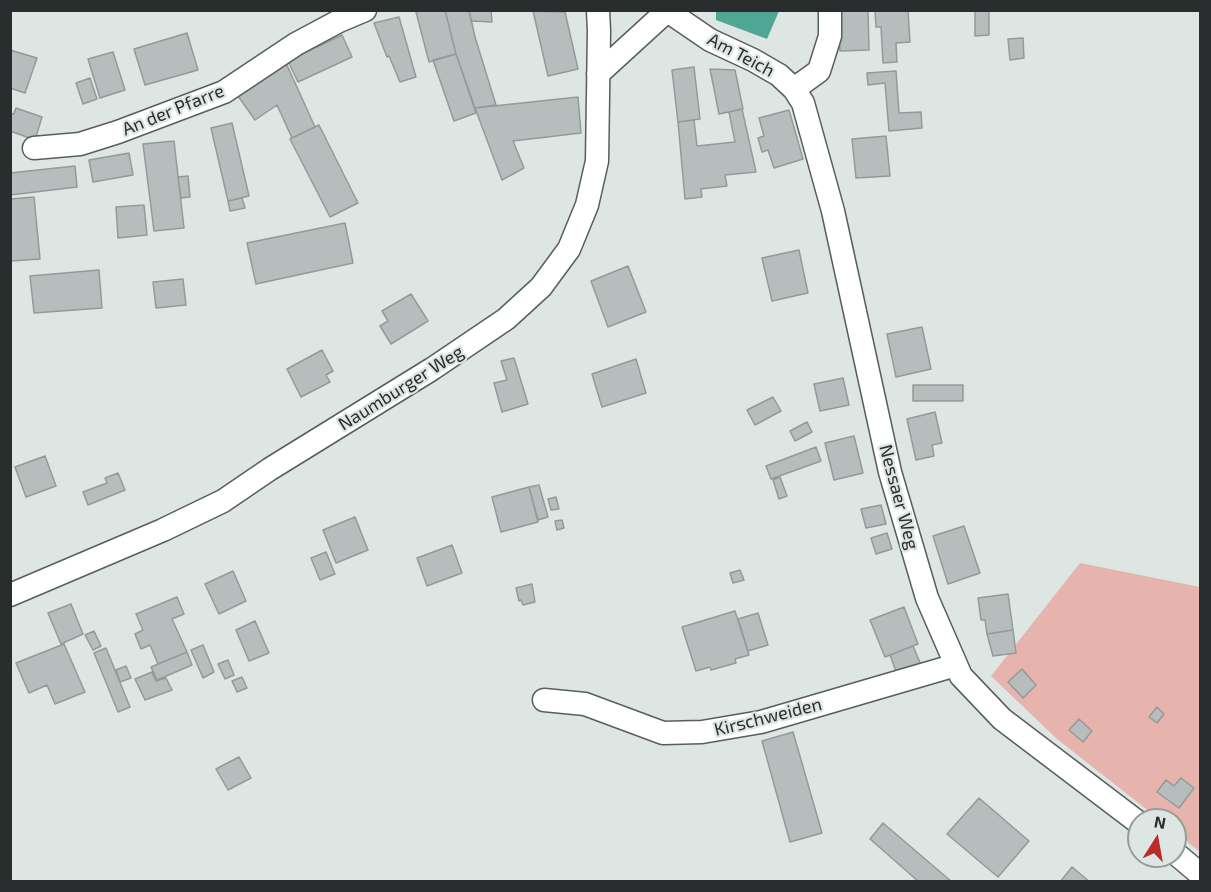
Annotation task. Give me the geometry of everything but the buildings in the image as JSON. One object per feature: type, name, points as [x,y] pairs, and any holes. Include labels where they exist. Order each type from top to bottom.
[{"type":"street","name":"An der Pfarre","points":[[34,147],[80,144],[224,92],[296,44],[365,10]]},
{"type":"street","name":"Am Teich","points":[[667,11],[710,40],[779,75],[794,89],[819,71],[830,36],[830,10]]},
{"type":"street","points":[[598,74],[667,11]]},
{"type":"street","name":"Naumburger Weg","points":[[10,595],[163,530],[223,501],[506,320],[542,287],[569,249],[587,206],[597,161],[599,21]]},
{"type":"street","name":"Nessaer Weg","points":[[794,89],[803,103],[832,211],[890,472],[927,597],[961,676],[1002,719],[1127,814]]},
{"type":"street","name":"Kirschweiden","points":[[544,700],[585,704],[663,733],[702,732],[761,722],[956,665]]},
{"type":"street","points":[[1187,863],[1200,874]]},
{"type":"shaded area","points":[[716,10],[779,11],[767,39],[716,20]]},
{"type":"shaded area","points":[[1080,563],[1200,587],[1200,852],[1187,842],[1187,808],[1145,808],[1057,739],[991,676]]}]
